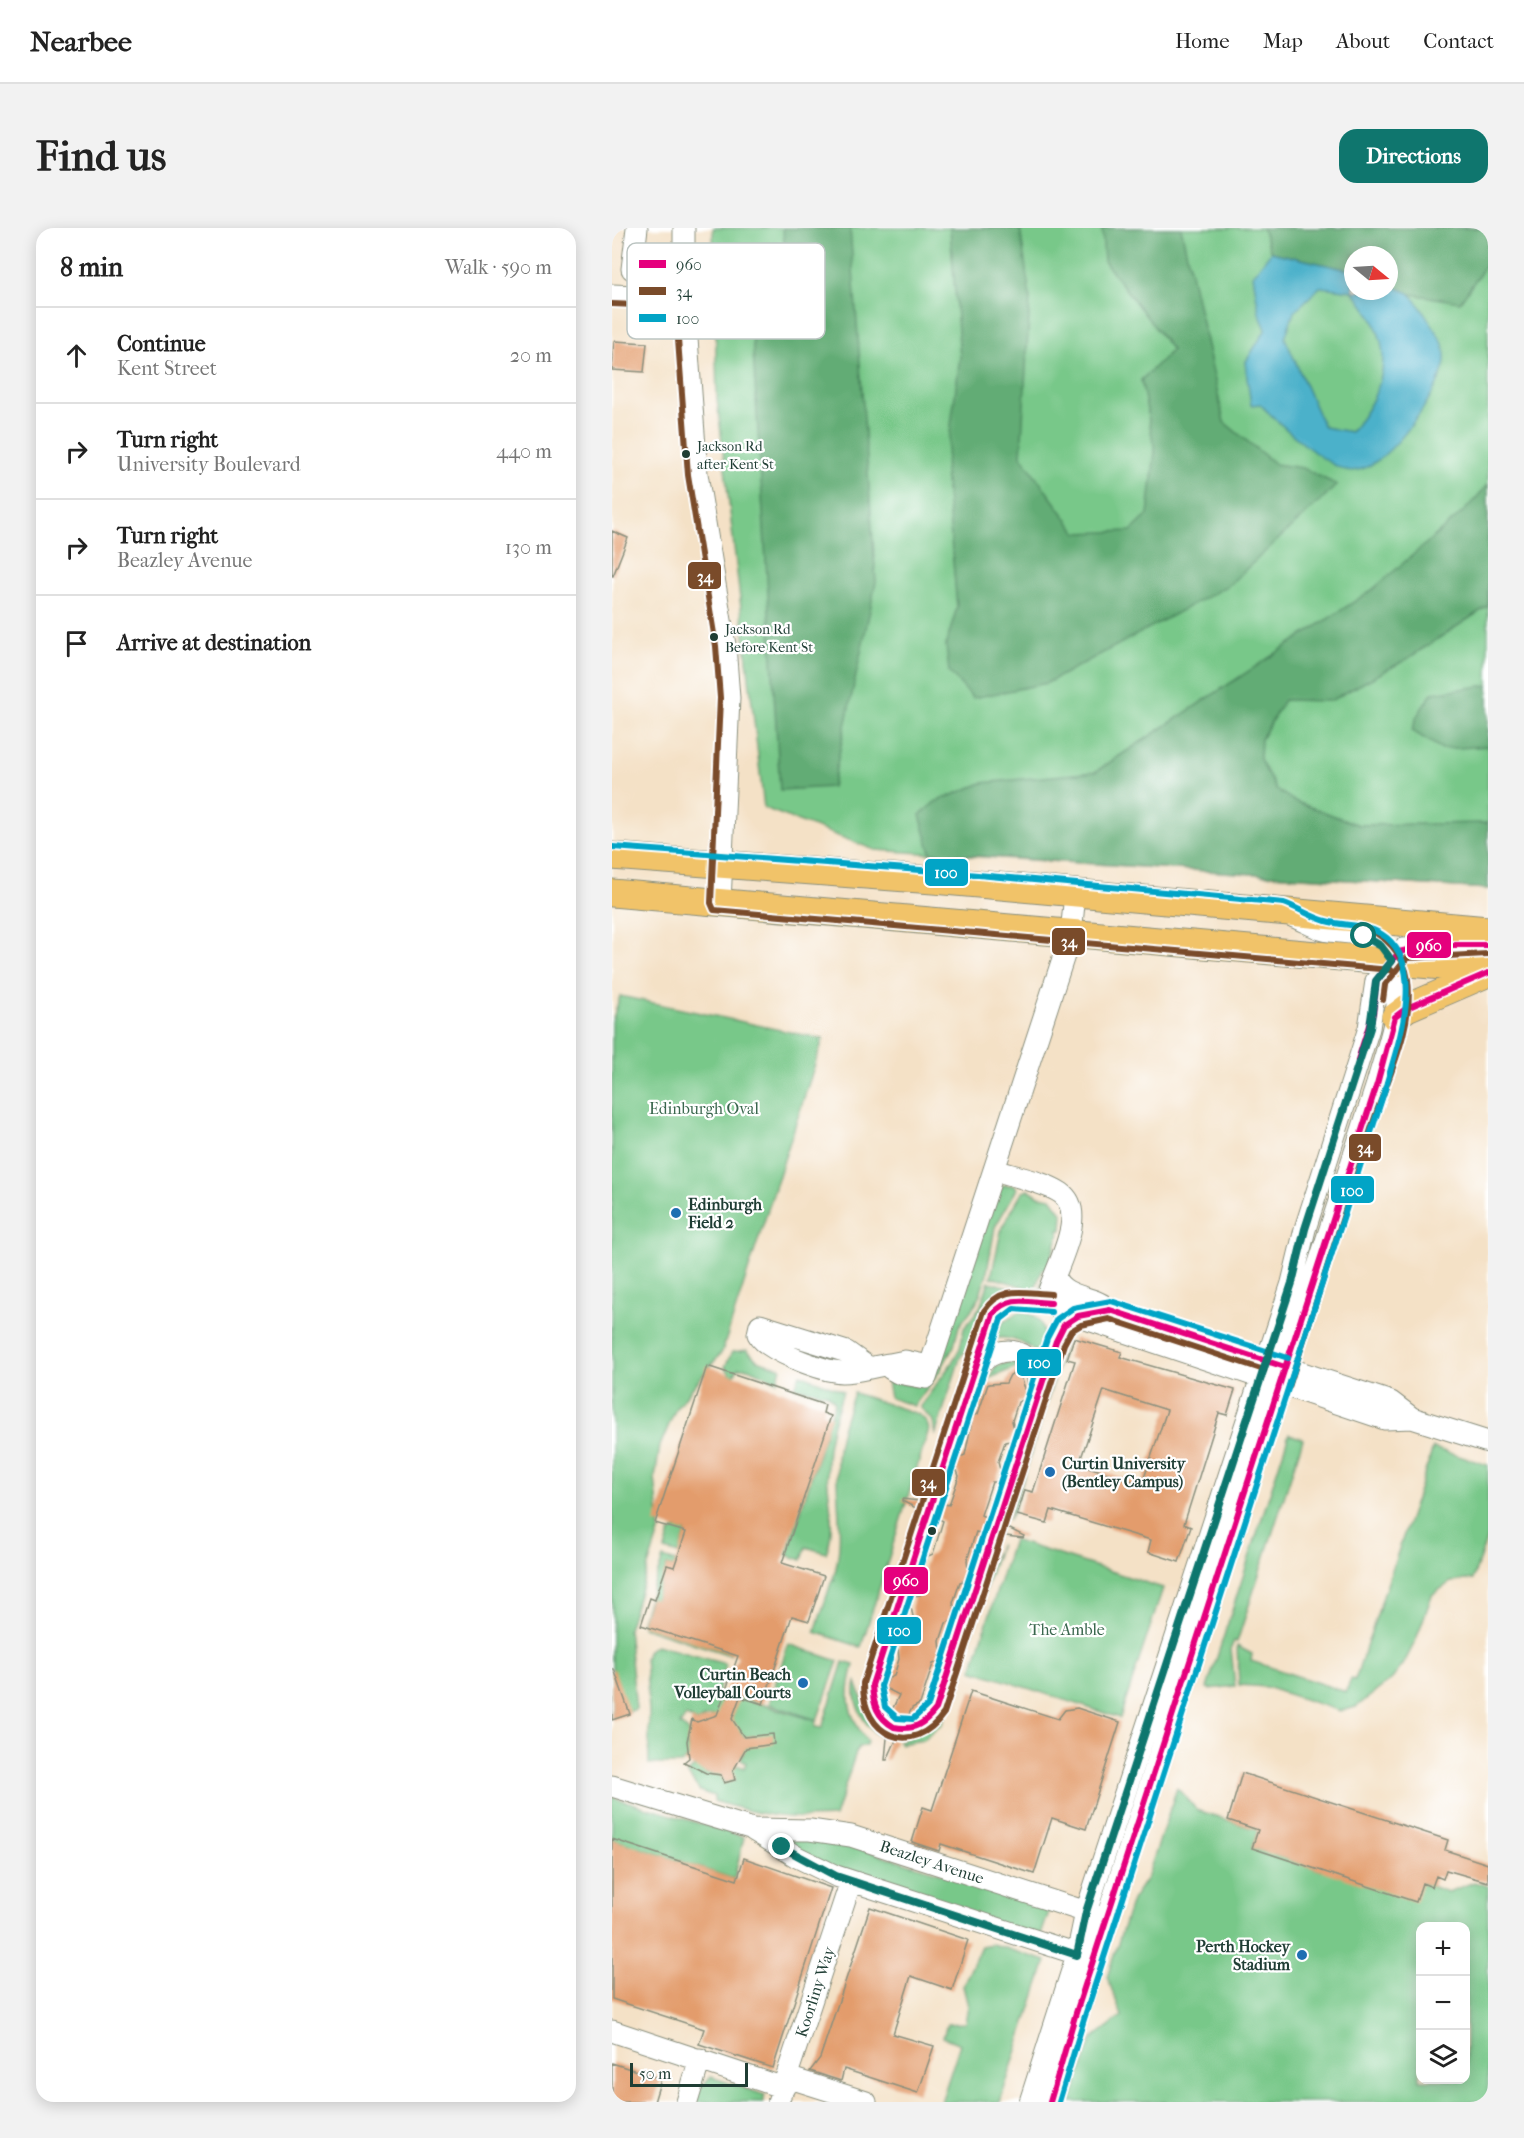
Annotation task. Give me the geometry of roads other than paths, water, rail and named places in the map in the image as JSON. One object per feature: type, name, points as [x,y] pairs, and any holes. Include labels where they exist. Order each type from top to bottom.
[{"type":"main road","points":[[612,856],[1488,930]]},
{"type":"main road","points":[[612,893],[1392,961],[1488,972]]},
{"type":"main road","points":[[1395,1017],[1407,1008],[1488,972]]},
{"type":"street","points":[[635,243],[637,228]]},
{"type":"street","points":[[612,295],[627,296]]},
{"type":"street","points":[[687,339],[698,474],[725,645],[729,698],[720,903]]},
{"type":"street","points":[[868,1367],[898,1361],[927,1372],[1071,934],[1075,894]]},
{"type":"street","points":[[1050,2102],[1096,1915],[1273,1372],[1377,1084],[1395,1017],[1399,983],[1392,961],[1381,946],[1364,936],[1322,929],[1283,912]]},
{"type":"street","points":[[1273,1372],[1305,1229],[1370,1028],[1376,981],[1403,949],[1488,945]]},
{"type":"street","points":[[994,1170],[1056,1191],[1069,1202],[1073,1222],[1048,1294],[1051,1303]]},
{"type":"street","points":[[1055,1278],[1064,1290],[1103,1304],[1110,1310],[1273,1372]]},
{"type":"street","points":[[1110,1310],[1078,1316],[1064,1325],[1039,1392],[936,1708],[924,1724],[908,1730],[880,1718],[875,1712],[871,1695],[872,1685],[993,1314],[1000,1305],[1011,1299],[1051,1303],[1062,1311],[1078,1316],[1273,1372],[1391,1402],[1412,1418],[1488,1442]]},
{"type":"street","points":[[974,1369],[995,1353],[1010,1350],[1020,1353],[1036,1369],[1039,1392]]},
{"type":"street","name":"Beazley Avenue","points":[[612,1786],[753,1829],[797,1857],[851,1881],[1085,1957]]},
{"type":"street","name":"Beazley Avenue","points":[[753,1829],[810,1830],[851,1836],[1096,1915]]},
{"type":"street","name":"Koorliny Way","points":[[783,2089],[851,1881]]},
{"type":"street","points":[[1030,2102],[1085,1957]]},
{"type":"street","points":[[612,2031],[783,2089],[866,2102]]},
{"type":"street","points":[[687,2102],[700,2059]]},
{"type":"water","points":[[1271,252],[1344,269],[1344,290],[1320,287],[1294,312],[1285,338],[1324,427],[1351,432],[1369,407],[1380,380],[1383,352],[1380,337],[1372,318],[1360,300],[1398,300],[1398,288],[1410,294],[1428,318],[1443,344],[1445,364],[1431,396],[1406,433],[1375,462],[1360,470],[1346,470],[1325,460],[1301,442],[1260,404],[1251,405],[1245,363],[1266,329],[1259,313],[1253,275]]},
{"type":"place","name":"Jackson Rd after Kent St","points":[[686,454]]},
{"type":"place","name":"Jackson Rd Before Kent St","points":[[714,637]]},
{"type":"place","name":"Edinburgh Field 2","points":[[676,1213]]},
{"type":"place","name":"Curtin University (Bentley Campus)","points":[[1050,1472]]},
{"type":"place","name":"Curtin Beach Volleyball Courts","points":[[803,1683]]},
{"type":"place","name":"Perth Hockey Stadium","points":[[1302,1955]]},
{"type":"park label","name":"Edinburgh Oval","points":[[704,1108]]},
{"type":"park label","name":"The Amble","points":[[1067,1629]]}]
